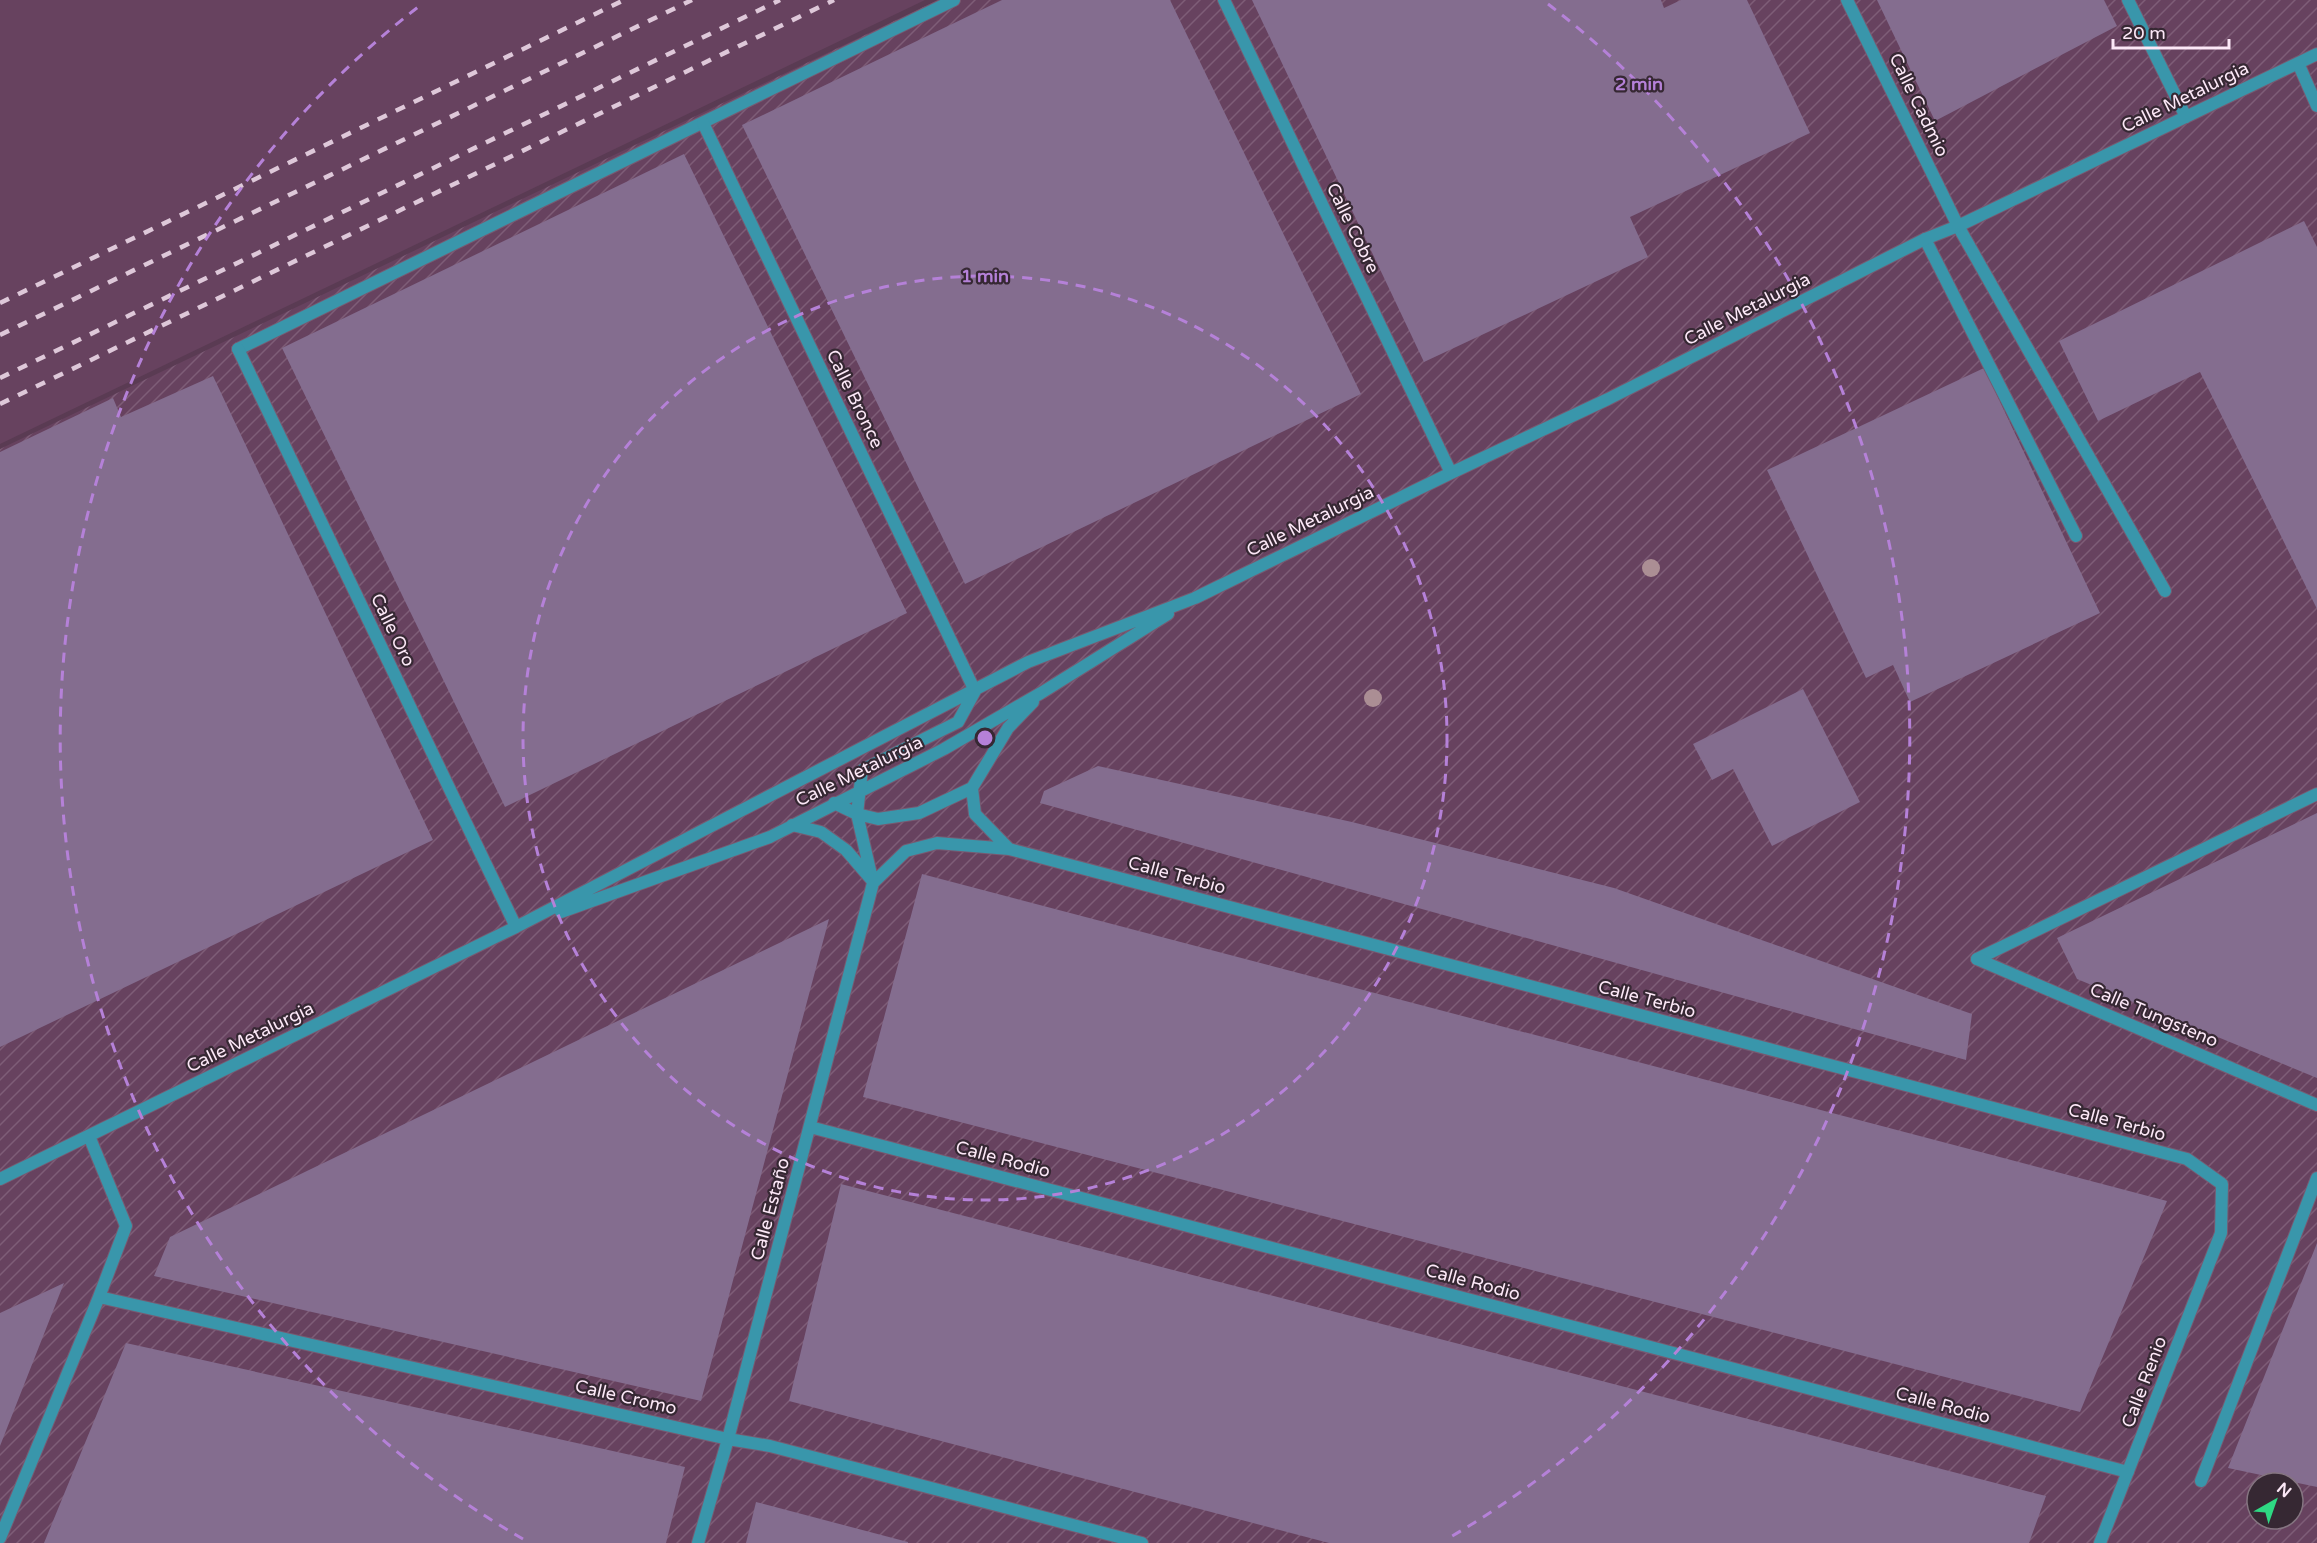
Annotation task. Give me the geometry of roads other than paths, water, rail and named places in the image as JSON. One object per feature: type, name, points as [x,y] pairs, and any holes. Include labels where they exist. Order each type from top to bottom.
[{"type":"street","points":[[703,123],[954,0]]},
{"type":"street","name":"Calle Cobre","points":[[1224,0],[1451,472]]},
{"type":"street","name":"Calle Cadmio","points":[[1847,0],[1958,226],[2165,591]]},
{"type":"street","points":[[2128,0],[2186,117]]},
{"type":"street","name":"Calle Metalurgia","points":[[0,1179],[516,927],[1028,662],[1195,598],[1451,472],[1608,399],[1925,239],[1958,226],[2317,54]]},
{"type":"street","points":[[2298,63],[2317,106]]},
{"type":"street","name":"Calle Oro","points":[[516,927],[238,349],[703,123]]},
{"type":"street","name":"Calle Bronce","points":[[703,123],[975,691]]},
{"type":"street","points":[[1925,239],[2076,537]]},
{"type":"street","name":"Calle Metalurgia","points":[[516,927],[770,837],[944,749],[1041,693],[1195,598]]},
{"type":"street","points":[[873,883],[857,814],[862,770],[958,722],[975,691]]},
{"type":"street","points":[[834,803],[857,814],[878,819],[920,813],[972,788],[1008,728],[1041,693]]},
{"type":"street","points":[[972,788],[975,814],[1009,849]]},
{"type":"street","name":"Calle Tungsteno","points":[[2317,794],[1977,958],[2317,1105]]},
{"type":"street","points":[[792,825],[821,832],[846,850],[873,883]]},
{"type":"street","points":[[873,883],[906,851],[937,843],[1009,849]]},
{"type":"street","name":"Calle Terbio","points":[[1009,849],[2187,1159],[2222,1184],[2221,1233]]},
{"type":"street","name":"Calle Estaño","points":[[698,1543],[728,1438],[873,883]]},
{"type":"street","name":"Calle Rodio","points":[[810,1127],[2128,1472]]},
{"type":"street","points":[[0,1539],[126,1226],[89,1136]]},
{"type":"street","points":[[2201,1481],[2317,1178]]},
{"type":"street","name":"Calle Renio","points":[[2100,1543],[2221,1233]]},
{"type":"street","name":"Calle Cromo","points":[[99,1297],[770,1446],[1142,1543]]},
{"type":"railway","points":[[0,303],[624,0]]},
{"type":"railway","points":[[0,335],[692,0]]},
{"type":"railway","points":[[0,378],[780,0]]},
{"type":"railway","points":[[0,404],[834,0]]}]
